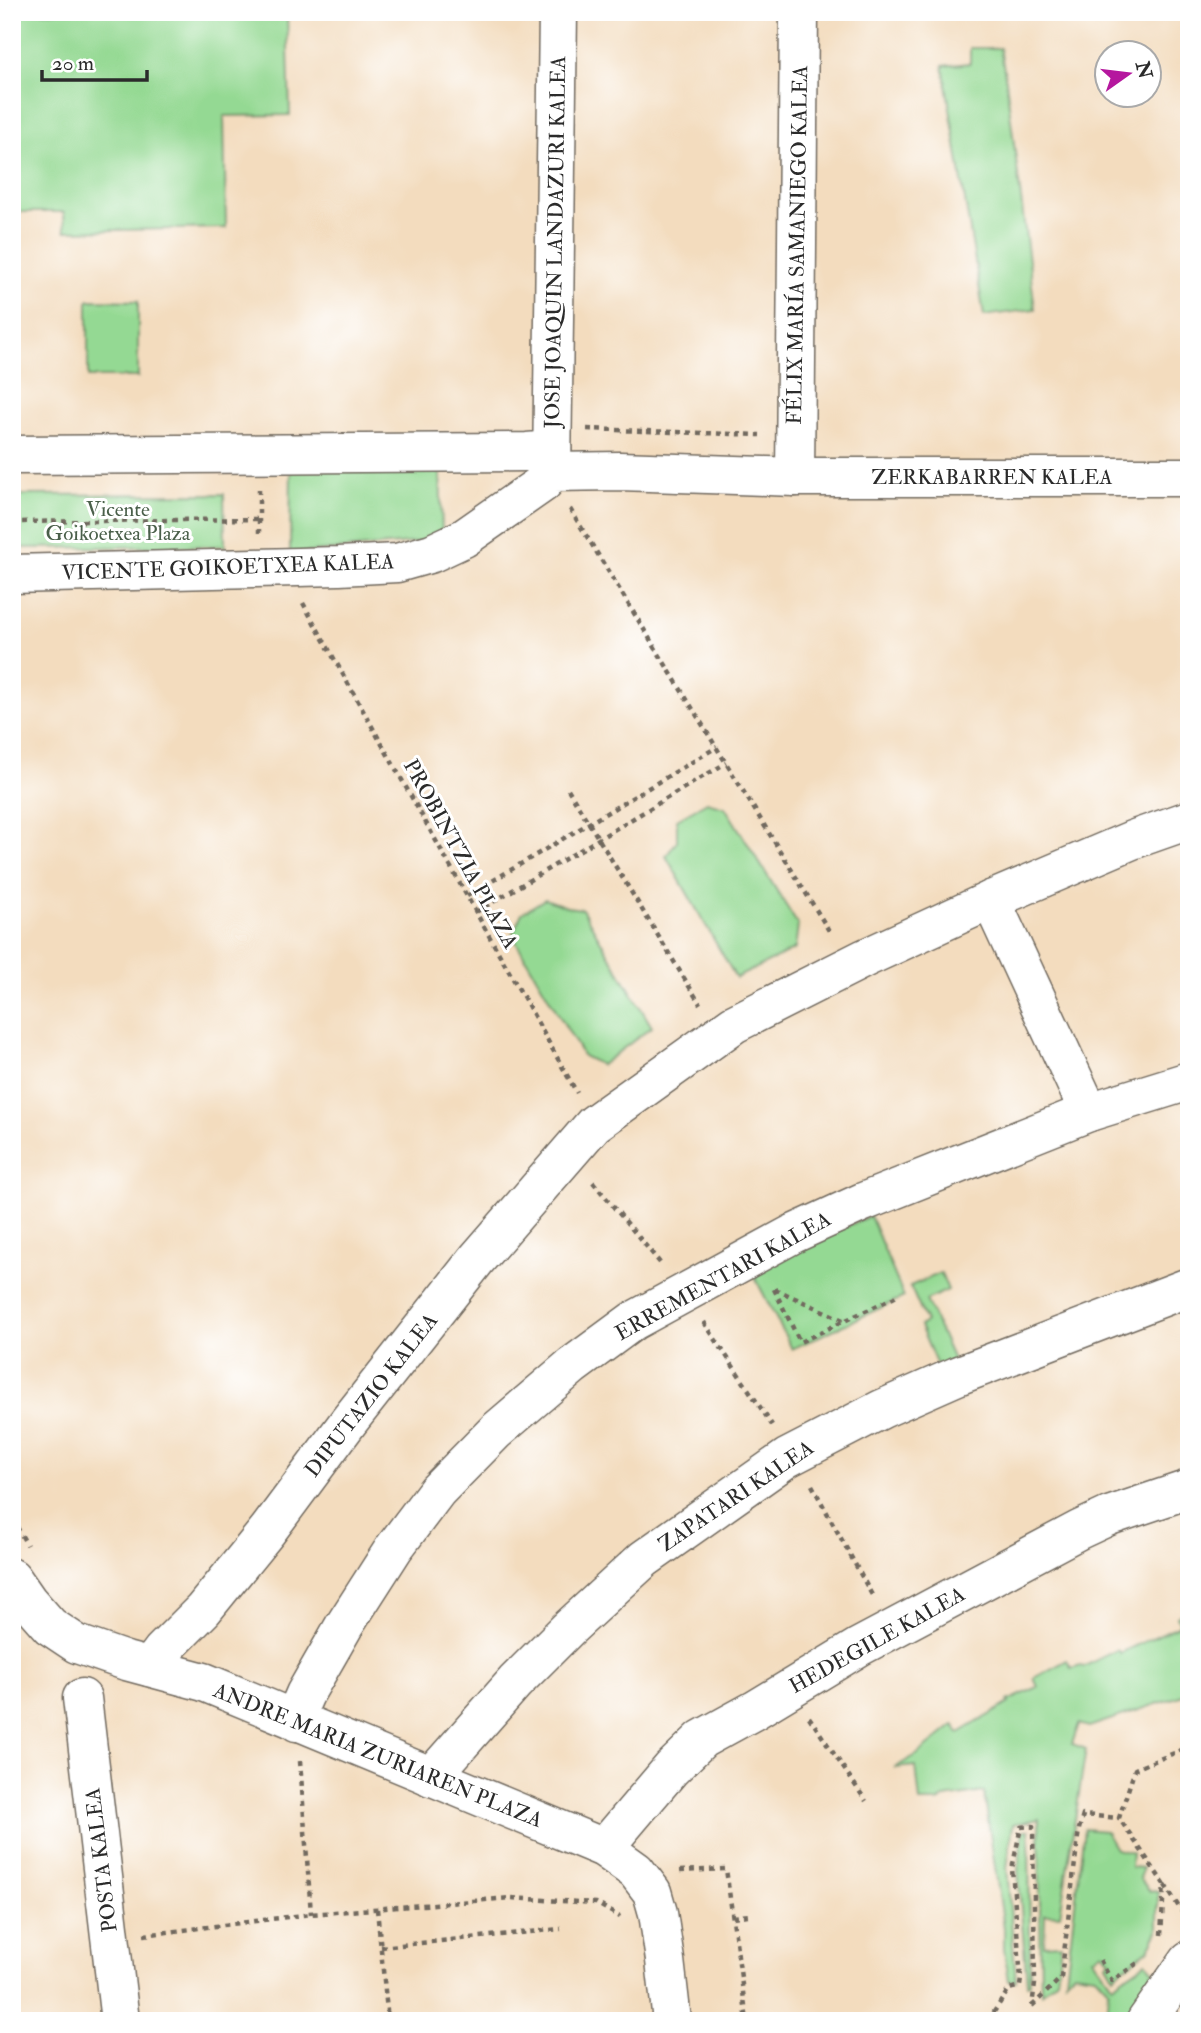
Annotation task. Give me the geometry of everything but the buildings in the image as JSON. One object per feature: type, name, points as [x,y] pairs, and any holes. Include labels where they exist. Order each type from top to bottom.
[{"type":"street","name":"JOSE JOAQUIN LANDAZURI KALEA","points":[[552,450],[558,12]]},
{"type":"street","name":"FÉLIX MARÍA SAMANIEGO KALEA","points":[[795,477],[799,12]]},
{"type":"street","points":[[12,455],[552,450],[620,471],[795,477]]},
{"type":"street","name":"VICENTE GOIKOETXEA KALEA","points":[[12,574],[397,563],[432,554],[464,538],[543,483],[552,450]]},
{"type":"street","name":"ZERKABARREN KALEA","points":[[795,477],[1189,477]]},
{"type":"street","name":"DIPUTAZIO KALEA","points":[[156,1659],[203,1610],[244,1560],[468,1270],[582,1137],[734,1024],[991,900],[1132,840],[1189,820]]},
{"type":"street","points":[[991,900],[1089,1112]]},
{"type":"street","name":"ERREMENTARI KALEA","points":[[297,1722],[298,1710],[305,1695],[344,1626],[394,1548],[438,1491],[496,1432],[572,1366],[633,1321],[793,1234],[863,1202],[1089,1112],[1189,1081]]},
{"type":"street","name":"ZAPATARI KALEA","points":[[431,1777],[515,1682],[644,1559],[792,1455],[882,1409],[957,1376],[1189,1287]]},
{"type":"street","name":"HEDEGILE KALEA","points":[[604,1847],[671,1769],[702,1739],[859,1647],[1109,1516],[1189,1489]]},
{"type":"street","name":"ANDRE MARIA ZURIAREN PLAZA","points":[[12,1577],[50,1626],[77,1644],[126,1661],[156,1659],[297,1722],[604,1847],[636,1871],[652,1892],[666,1960],[673,2021]]},
{"type":"street","name":"POSTA KALEA","points":[[82,1698],[120,2021]]},
{"type":"street","points":[[1146,2021],[1171,1965]]},
{"type":"path","points":[[552,450],[762,435]]},
{"type":"path","points":[[259,453],[260,568]]},
{"type":"path","points":[[580,506],[570,509],[851,967]]},
{"type":"path","points":[[12,522],[259,519]]},
{"type":"path","name":"PROBINTZIA PLAZA","points":[[314,598],[301,599],[476,912],[582,1137],[578,1158],[582,1168],[685,1294],[807,1475],[892,1630]]},
{"type":"path","points":[[467,896],[717,747]]},
{"type":"path","points":[[476,912],[726,763]]},
{"type":"path","points":[[568,789],[719,1035]]},
{"type":"path","points":[[724,1271],[757,1281],[844,1320]]},
{"type":"path","points":[[774,1289],[800,1342],[899,1295]]},
{"type":"path","points":[[789,1687],[866,1801]]},
{"type":"path","points":[[297,1722],[311,1914]]},
{"type":"path","points":[[1119,1818],[1136,1769],[1189,1747]]},
{"type":"path","points":[[989,2021],[1009,1989],[1020,1986],[1013,1869],[1021,1827],[1032,1826],[1035,1984],[1032,2006],[1061,1978],[1083,1815],[1119,1818]]},
{"type":"path","points":[[1119,1818],[1189,1923]]},
{"type":"path","points":[[686,1871],[726,1870],[747,2021]]},
{"type":"path","points":[[1100,1960],[1112,1980],[1171,1965],[1163,1931],[1164,1884]]},
{"type":"path","points":[[111,1939],[311,1914],[509,1898],[596,1903],[631,1922]]},
{"type":"path","points":[[377,1909],[388,2021]]},
{"type":"path","points":[[733,1917],[749,1915]]},
{"type":"path","points":[[381,1947],[561,1929]]},
{"type":"green space","points":[[12,12],[287,12],[290,115],[224,116],[226,228],[65,231],[64,212],[13,212]]},
{"type":"green space","points":[[970,48],[1000,48],[1035,309],[984,316],[943,66],[970,63]]},
{"type":"green space","points":[[88,300],[138,301],[138,377],[88,377]]},
{"type":"green space","points":[[291,464],[440,467],[442,532],[421,542],[290,554]]},
{"type":"green space","name":"Vicente Goikoetxea Plaza","points":[[224,494],[225,546],[12,548],[12,495]]},
{"type":"green space","points":[[707,802],[725,807],[798,925],[795,949],[736,978],[666,856],[677,841],[677,819]]},
{"type":"green space","points":[[545,899],[582,909],[652,1027],[601,1065],[583,1056],[512,935],[522,913]]},
{"type":"green space","points":[[870,1216],[904,1297],[792,1349],[750,1268]]},
{"type":"green space","points":[[941,1273],[948,1290],[926,1300],[954,1362],[938,1368],[920,1326],[926,1322],[910,1286]]},
{"type":"green space","points":[[1189,1609],[1189,1693],[1089,1727],[1079,1724],[1072,1744],[1086,1749],[1060,1915],[1045,1914],[1044,1945],[1061,1944],[1057,1979],[1041,1993],[1039,1819],[1013,1824],[1007,1868],[1016,1981],[1009,1981],[984,1792],[945,1798],[938,1802],[920,1802],[916,1766],[894,1768],[918,1754],[954,1725],[959,1733],[1009,1703],[1008,1701],[1038,1687],[1034,1678],[1067,1660],[1071,1668],[1081,1665],[1083,1667],[1117,1650],[1120,1653],[1180,1625],[1177,1616]]},
{"type":"green space","points":[[1084,1829],[1105,1831],[1116,1849],[1132,1853],[1131,1867],[1143,1868],[1139,1878],[1150,1891],[1158,1892],[1158,1931],[1149,1949],[1113,1976],[1106,1964],[1110,1960],[1103,1951],[1093,1958],[1112,1985],[1146,1962],[1155,1972],[1123,2021],[1107,2021],[1109,1990],[1095,1975],[1074,1972],[1066,1980]]},
{"type":"green space","points":[[1023,1830],[1029,1830],[1030,1983],[1027,1984],[1018,1870]]}]
